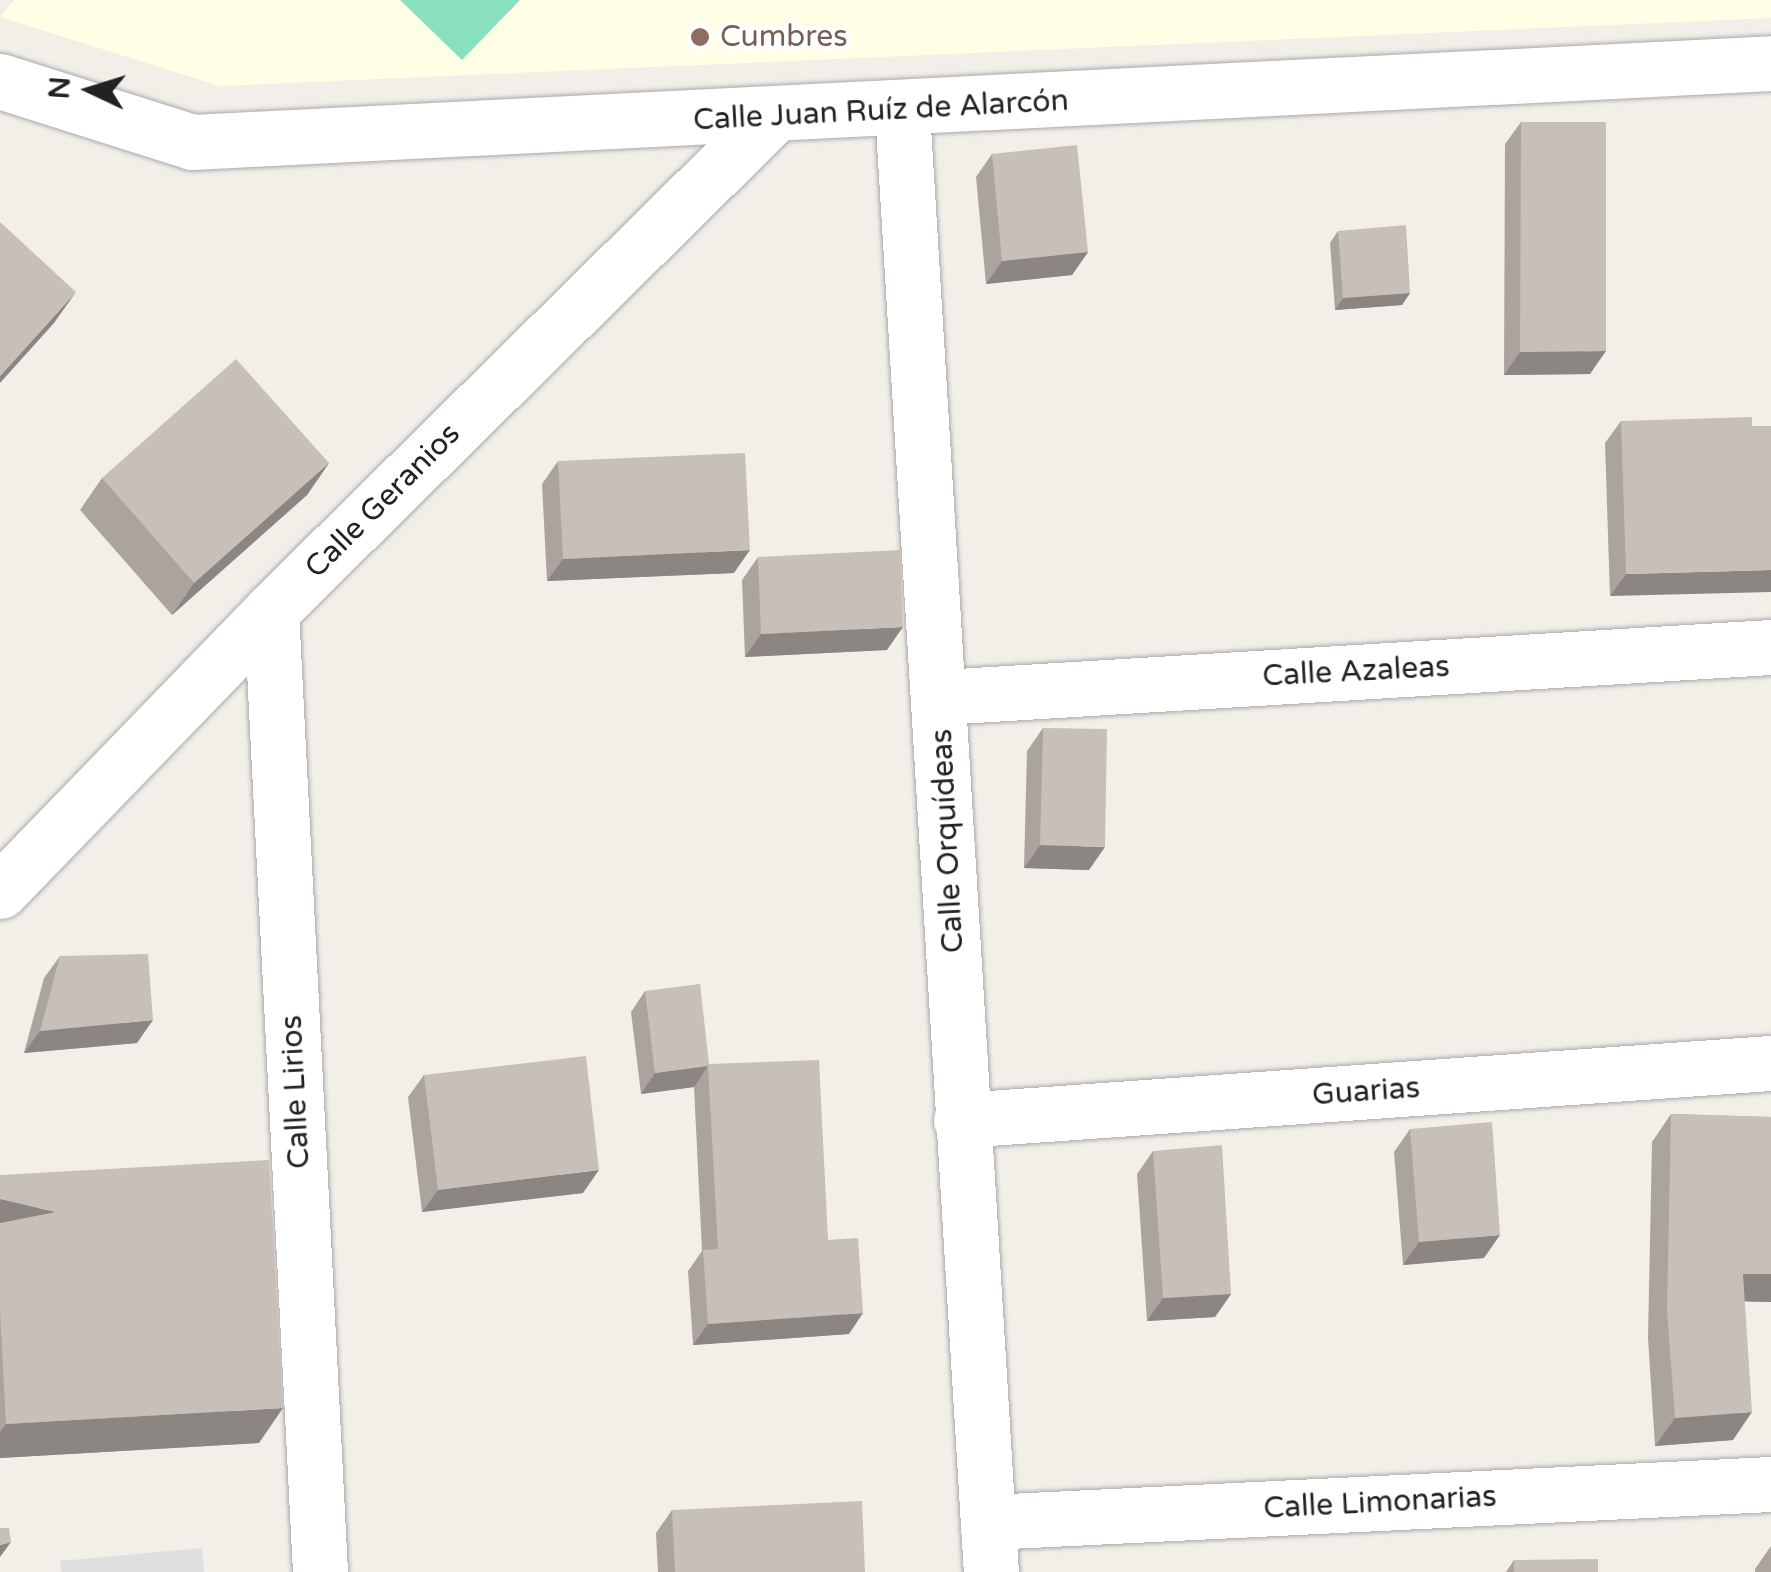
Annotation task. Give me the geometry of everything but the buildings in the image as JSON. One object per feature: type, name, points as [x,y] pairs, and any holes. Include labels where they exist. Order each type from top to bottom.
[{"type":"street","name":"Calle Juan Ruíz de Alarcón","points":[[0,81],[192,142],[772,117],[1771,63]]},
{"type":"street","name":"Calle Orquídeas","points":[[902,110],[941,697],[962,1120],[990,1547]]},
{"type":"street","name":"Calle Geranios","points":[[0,891],[272,611],[772,117]]},
{"type":"street","name":"Calle Lirios","points":[[272,611],[320,1572]]},
{"type":"street","name":"Calle Azaleas","points":[[941,697],[1771,647]]},
{"type":"street","name":"Guarias","points":[[962,1120],[1771,1063]]},
{"type":"street","name":"Calle Limonarias","points":[[990,1547],[1771,1484]]},
{"type":"shaded area","name":"Cumbres","points":[[14,0],[1771,0],[1771,18],[220,86],[0,17]]},
{"type":"shaded area","points":[[202,1548],[204,1572],[61,1572],[60,1561]]},
{"type":"green space","points":[[400,0],[520,0],[462,60]]},
{"type":"place","name":"Cumbres","points":[[700,37]]}]
